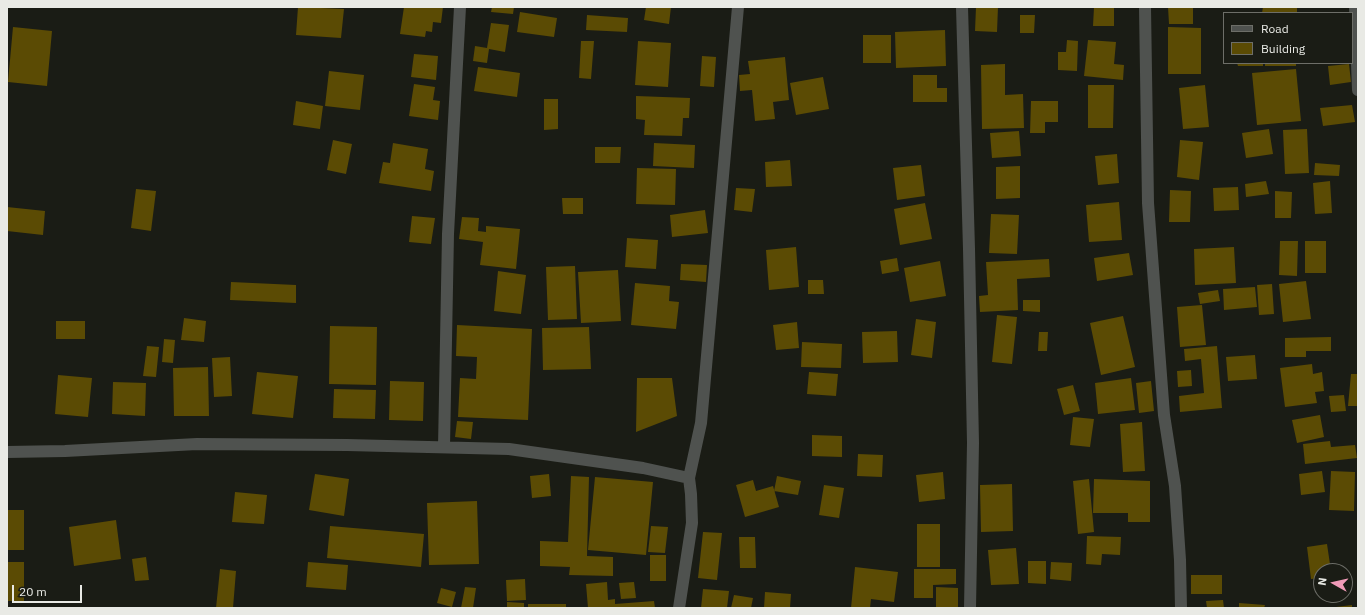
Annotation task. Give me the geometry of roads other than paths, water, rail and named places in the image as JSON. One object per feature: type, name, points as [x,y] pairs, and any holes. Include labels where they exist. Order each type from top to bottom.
[{"type":"street","points":[[444,447],[448,234],[460,7]]},
{"type":"street","points":[[679,608],[692,523],[689,478],[700,423],[738,7]]},
{"type":"street","points":[[962,7],[973,436],[970,608]]},
{"type":"street","points":[[1145,7],[1148,203],[1164,415],[1175,486],[1180,560],[1181,608]]},
{"type":"street","points":[[1355,7],[1358,90]]},
{"type":"street","points":[[7,452],[65,451],[197,444],[347,445],[509,449],[643,468],[689,478]]}]
